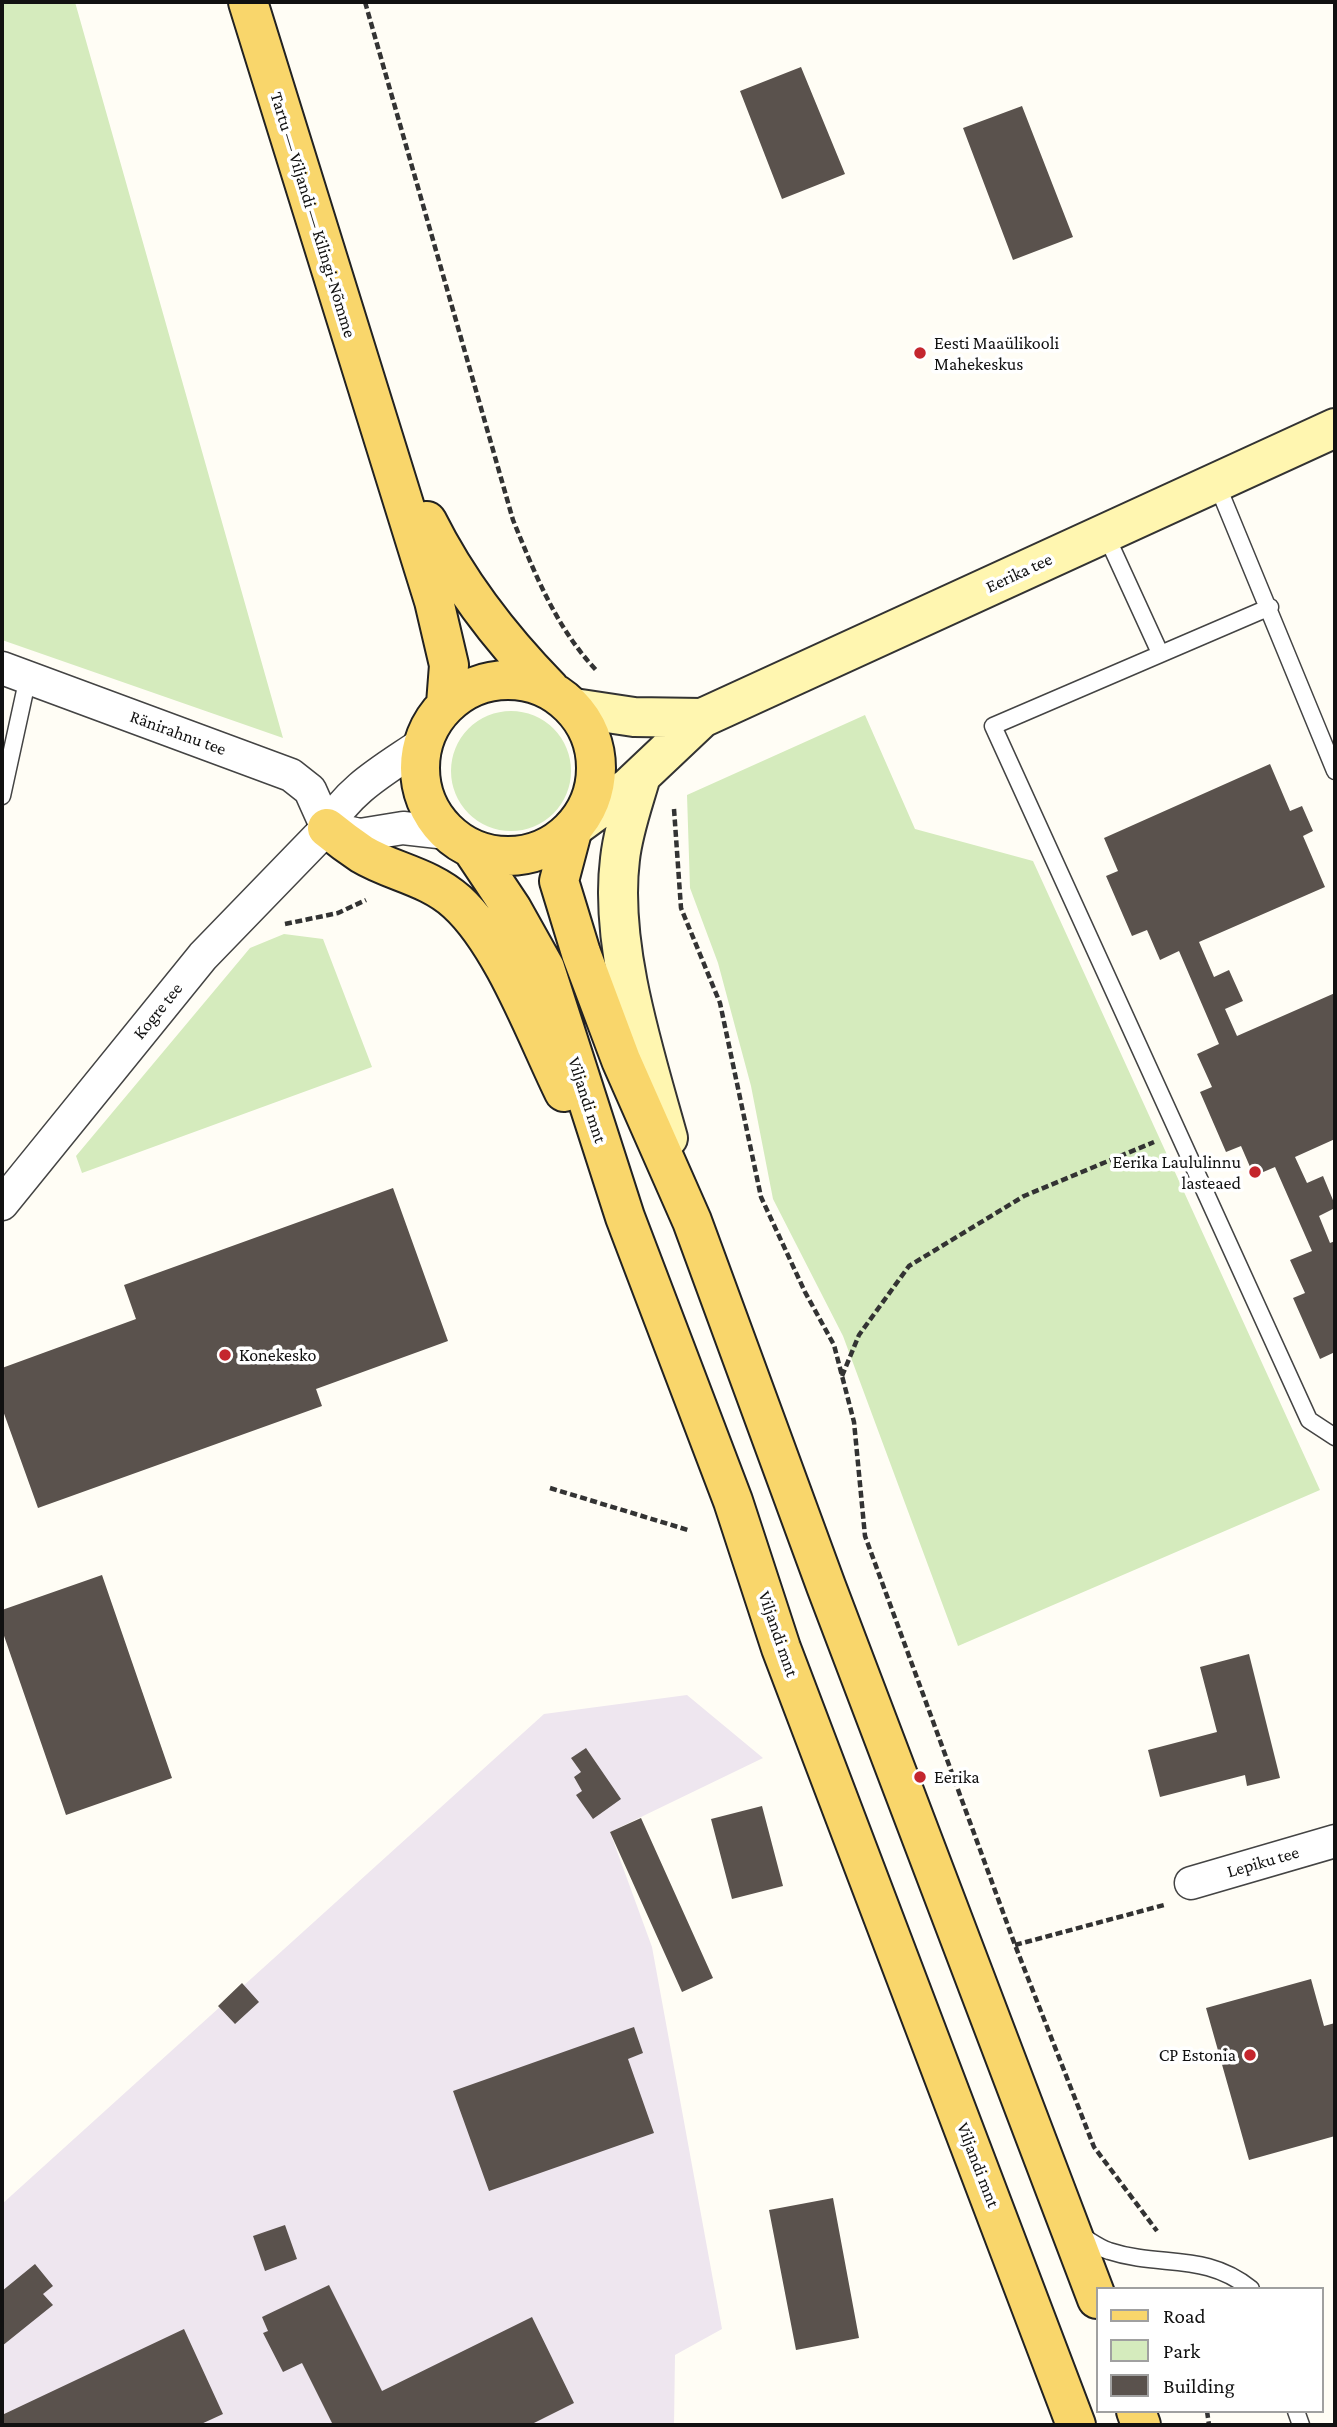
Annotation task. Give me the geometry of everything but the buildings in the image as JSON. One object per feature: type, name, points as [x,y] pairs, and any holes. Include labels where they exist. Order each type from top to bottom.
[{"type":"main road","name":"Tartu — Viljandi — Kilingi-Nõmme","points":[[248,2],[434,601],[449,665],[446,704]]},
{"type":"main road","name":"Tartu — Viljandi — Kilingi-Nõmme","points":[[381,429],[446,560],[506,644],[562,699]]},
{"type":"main road","points":[[573,828],[544,849],[508,857],[460,841],[428,807],[419,776],[422,744],[446,704],[477,684],[514,679],[562,699],[591,736],[597,768],[591,800],[573,828],[559,881],[581,953],[621,1060],[692,1221],[826,1586],[1096,2297]]},
{"type":"main road","points":[[327,828],[363,855],[413,873],[456,901],[482,931],[509,979],[625,1217]]},
{"type":"main road","name":"Viljandi mnt","points":[[460,841],[512,909],[545,968],[625,1217],[733,1501],[786,1661],[1076,2425]]},
{"type":"street","name":"Eerika tee","points":[[573,828],[649,769],[702,718],[1335,428]]},
{"type":"street","name":"Ränirahnu tee","points":[[15,673],[291,775],[310,790],[327,828]]},
{"type":"street","name":"Eerika tee","points":[[562,699],[634,717],[702,718]]},
{"type":"street","name":"Kogre tee","points":[[2,1205],[203,956],[327,828],[339,806],[360,786],[422,744]]},
{"type":"street","points":[[649,769],[623,836],[619,862],[621,937],[643,1046],[692,1221]]},
{"type":"street","points":[[327,828],[360,835],[403,828],[460,841]]},
{"type":"street","name":"Lepiku tee","points":[[1191,1883],[1335,1841]]},
{"type":"lane","points":[[1216,481],[1270,607],[1335,771]]},
{"type":"lane","points":[[1105,533],[1160,653]]},
{"type":"lane","points":[[1270,607],[993,726],[1309,1420],[1335,1437]]},
{"type":"lane","points":[[2,796],[15,673]]},
{"type":"lane","points":[[1071,2231],[1108,2251],[1197,2262],[1233,2274],[1249,2287]]},
{"type":"path","points":[[365,2],[513,520],[545,598],[577,650],[601,675]]},
{"type":"path","points":[[649,769],[673,799],[681,908],[720,1003],[761,1197],[805,1292],[834,1345],[854,1422],[866,1536],[1015,1945],[1094,2147],[1165,2241],[1172,2260]]},
{"type":"path","points":[[842,1376],[859,1335],[909,1266],[1024,1196],[1178,1132]]},
{"type":"path","points":[[550,1488],[688,1530]]},
{"type":"path","points":[[1015,1945],[1176,1902],[1191,1883]]},
{"type":"shaded area","points":[[687,1695],[763,1758],[610,1832],[652,1947],[722,2329],[675,2355],[674,2425],[2,2425],[2,2204],[544,1714]]},
{"type":"green space","points":[[2,2],[75,2],[283,738],[2,640]]},
{"type":"green space","points":[[511,711],[534,715],[554,728],[567,748],[571,771],[567,794],[554,814],[534,827],[511,831],[488,827],[468,814],[455,794],[451,771],[455,748],[468,728],[488,715]]},
{"type":"green space","points":[[865,715],[915,829],[1033,861],[1320,1490],[958,1646],[843,1336],[773,1199],[751,1086],[718,963],[690,888],[687,795]]},
{"type":"green space","points":[[284,934],[323,939],[372,1067],[82,1173],[76,1156],[250,948]]},
{"type":"place","name":"Eesti Maaülikooli Mahekeskus","points":[[920,353]]},
{"type":"place","name":"Eerika Laululinnu lasteaed","points":[[1255,1172]]},
{"type":"place","name":"Konekesko","points":[[225,1355]]},
{"type":"place","name":"Eerika","points":[[920,1777]]},
{"type":"place","name":"CP Estonia","points":[[1250,2055]]}]
